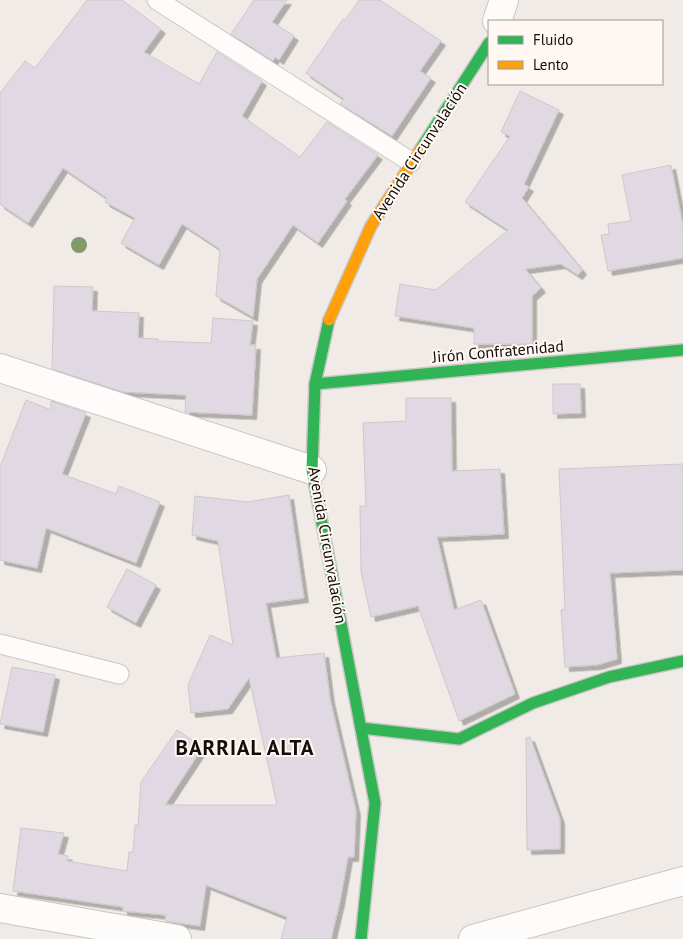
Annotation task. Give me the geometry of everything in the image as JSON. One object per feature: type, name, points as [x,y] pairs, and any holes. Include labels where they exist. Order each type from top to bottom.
[{"type":"street","points":[[497,20],[504,0]]},
{"type":"street","name":"Avenida Circunvalación","points":[[361,939],[375,803],[312,470],[315,384],[328,322],[371,226],[488,45]]},
{"type":"street","name":"Jirón Confratenidad","points":[[315,384],[683,350]]},
{"type":"street","points":[[0,368],[312,470]]},
{"type":"street","points":[[361,728],[459,739],[533,703],[609,677],[683,661]]},
{"type":"street","points":[[473,939],[683,880]]},
{"type":"street","points":[[4,913],[178,939]]},
{"type":"lane","points":[[157,0],[411,162]]},
{"type":"lane","points":[[0,644],[119,674]]},
{"type":"building","points":[[87,0],[122,0],[161,29],[144,52],[199,84],[217,52],[262,81],[242,116],[300,157],[327,122],[378,155],[345,199],[347,201],[318,243],[293,225],[257,279],[253,317],[216,296],[220,249],[182,224],[159,265],[121,243],[135,218],[105,202],[107,198],[63,168],[28,223],[0,204],[0,93],[25,61],[35,68]]},
{"type":"building","points":[[254,0],[287,0],[272,22],[294,36],[279,60],[275,57],[273,61],[231,34]]},
{"type":"building","points":[[359,0],[380,0],[441,41],[420,71],[431,78],[392,136],[340,104],[344,99],[306,73],[343,19],[345,20]]},
{"type":"building","points":[[520,91],[559,110],[524,184],[529,187],[522,198],[582,270],[578,275],[561,264],[525,269],[541,288],[532,296],[532,344],[474,344],[474,328],[395,316],[400,284],[436,290],[508,230],[465,202],[510,136],[501,132]]},
{"type":"building","points":[[671,165],[683,226],[683,258],[608,271],[601,235],[609,234],[608,224],[631,221],[622,175]]},
{"type":"building","points":[[54,286],[93,287],[92,311],[139,313],[138,338],[158,339],[158,341],[211,343],[213,318],[253,321],[250,345],[256,345],[252,415],[185,412],[186,395],[123,392],[52,369]]},
{"type":"building","points":[[553,384],[580,384],[581,413],[553,414]]},
{"type":"building","points":[[406,398],[451,398],[452,471],[500,469],[504,534],[437,537],[454,610],[481,600],[515,694],[459,721],[418,606],[371,617],[361,572],[360,506],[366,506],[363,423],[406,421]]},
{"type":"building","points":[[26,400],[51,410],[51,401],[86,413],[62,474],[116,494],[119,486],[160,502],[136,563],[46,528],[37,568],[0,560],[0,467]]},
{"type":"building","points":[[683,464],[683,570],[610,573],[617,659],[597,665],[565,667],[561,610],[565,609],[559,469]]},
{"type":"building","points":[[289,495],[304,598],[266,603],[276,658],[324,653],[330,699],[356,811],[354,857],[348,857],[331,939],[281,939],[287,917],[206,885],[200,926],[165,921],[166,915],[123,911],[123,907],[13,891],[21,828],[64,833],[58,854],[68,856],[67,861],[127,871],[129,852],[133,852],[135,825],[138,825],[141,782],[177,730],[203,747],[165,805],[277,805],[249,678],[228,709],[191,713],[188,685],[210,635],[233,645],[218,541],[192,535],[195,496],[248,502]]},
{"type":"building","points":[[127,569],[156,585],[136,623],[107,607]]},
{"type":"building","points":[[12,667],[55,675],[43,732],[0,724]]},
{"type":"building","points":[[530,737],[560,819],[560,849],[527,850],[526,738]]},
{"type":"traffic: fast","points":[[420,150],[488,45]]},
{"type":"traffic: fast","points":[[329,320],[315,384],[312,470],[375,803],[361,939]]},
{"type":"traffic: fast","points":[[315,384],[683,350]]},
{"type":"traffic: fast","points":[[361,728],[459,739],[533,703],[609,677],[683,661]]},
{"type":"traffic: slow","points":[[329,320],[371,226],[420,150]]},
{"type":"district","name":"BARRIAL ALTA","points":[[245,747]]}]
